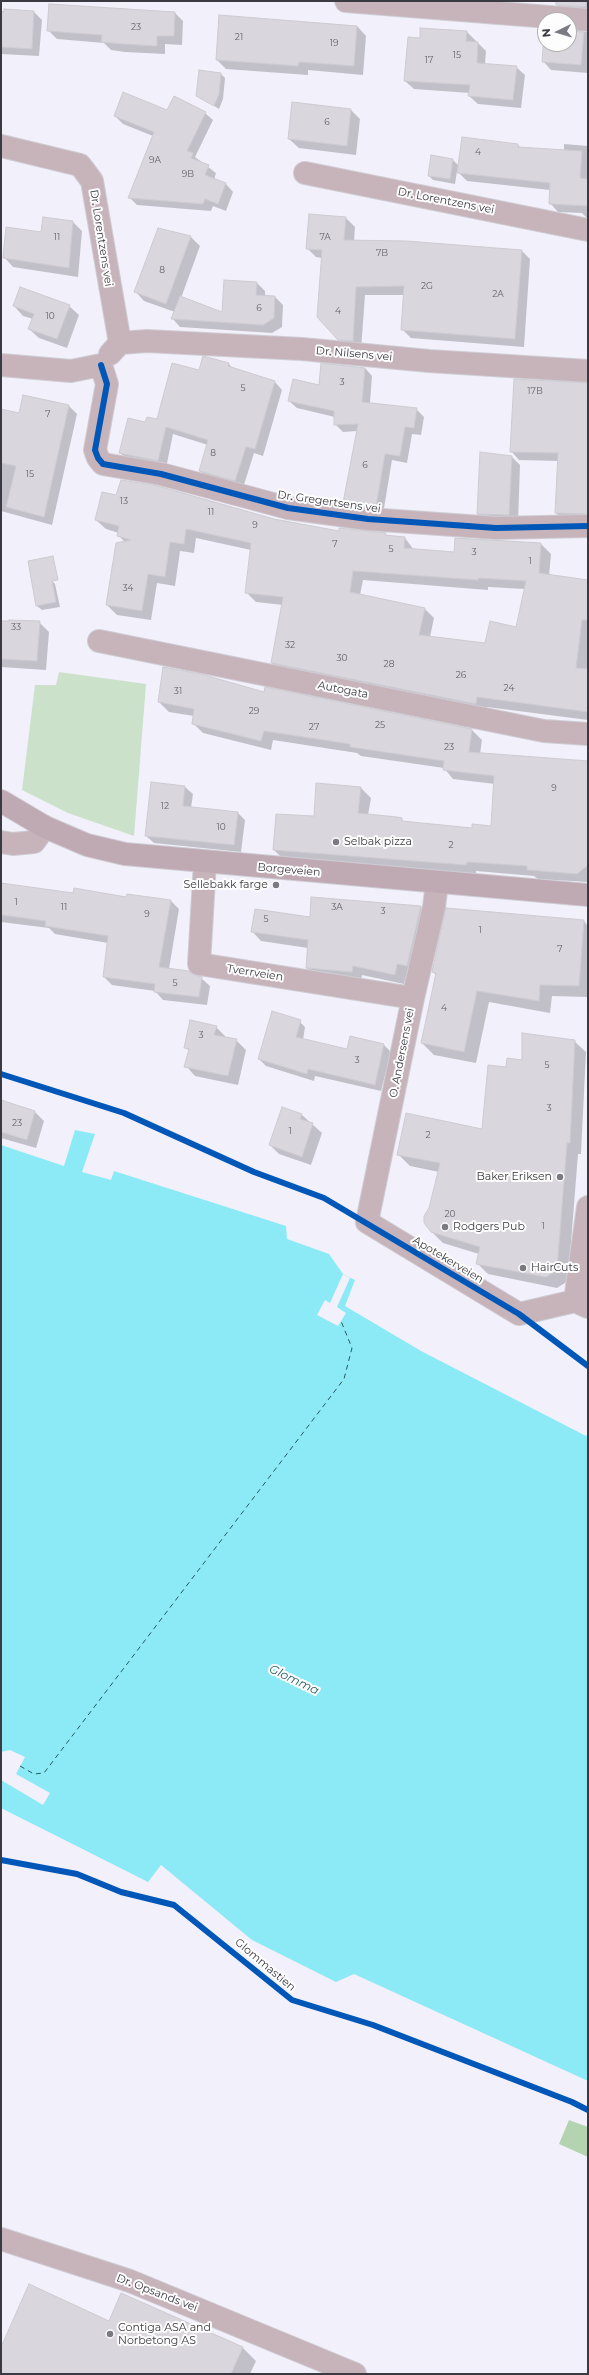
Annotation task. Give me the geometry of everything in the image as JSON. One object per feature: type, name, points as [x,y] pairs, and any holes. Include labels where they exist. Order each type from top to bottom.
[{"type":"main road","name":"Borgeveien","points":[[1,801],[45,827],[87,845],[117,852],[205,862],[588,895]]},
{"type":"street","points":[[346,1],[588,20]]},
{"type":"street","name":"Dr. Lorentzens vei","points":[[1,146],[80,165],[92,181],[120,343]]},
{"type":"street","name":"Dr. Lorentzens vei","points":[[304,174],[588,230]]},
{"type":"street","name":"Dr. Nilsens vei","points":[[120,343],[147,341],[302,349],[429,361],[588,372]]},
{"type":"street","points":[[1,365],[71,371],[101,365],[120,343]]},
{"type":"street","name":"Dr. Gregertsens vei","points":[[101,365],[107,384],[95,450],[98,458],[104,464],[161,474],[288,508],[368,519],[496,528],[588,526]]},
{"type":"street","name":"Autogata","points":[[99,641],[544,731],[588,734]]},
{"type":"street","points":[[1,842],[13,844],[34,842],[45,827]]},
{"type":"street","name":"Tverrveien","points":[[205,862],[199,964],[413,998]]},
{"type":"street","name":"O. Andersens vei","points":[[367,1222],[413,998],[434,907],[437,883]]},
{"type":"street","points":[[582,1304],[588,1207]]},
{"type":"street","name":"Apotekerveien","points":[[367,1222],[519,1314],[582,1304]]},
{"type":"street","name":"Dr. Opsands vei","points":[[1,2239],[130,2281],[355,2374]]},
{"type":"green space","points":[[59,672],[146,684],[134,836],[68,813],[22,790],[35,685],[56,685]]},
{"type":"green space","points":[[569,2120],[588,2127],[588,2157],[559,2144]]},
{"type":"water","name":"Glomma","points":[[75,1130],[95,1134],[82,1172],[111,1180],[114,1171],[286,1226],[287,1239],[329,1254],[343,1274],[355,1280],[345,1306],[421,1351],[586,1436],[588,1433],[588,2081],[354,1974],[336,1982],[252,1940],[161,1865],[148,1882],[1,1808],[1,1145],[64,1166]]},
{"type":"pier","points":[[343,1274],[350,1278],[337,1307],[346,1313],[338,1326],[317,1315],[325,1300],[330,1303]]},
{"type":"pier","points":[[10,1750],[25,1757],[16,1774],[50,1793],[43,1805],[1,1780],[1,1752]]},
{"type":"building","points":[[556,1],[586,1],[586,7],[556,5]]},
{"type":"building","points":[[49,4],[175,12],[174,36],[157,36],[157,46],[101,42],[102,35],[47,31]]},
{"type":"building","points":[[4,9],[34,11],[32,49],[1,47],[1,11],[4,12]]},
{"type":"building","points":[[219,15],[357,26],[354,66],[299,62],[298,66],[216,60]]},
{"type":"building","points":[[420,28],[467,31],[466,41],[478,42],[477,63],[517,66],[513,100],[468,96],[470,85],[404,81],[408,37],[420,38]]},
{"type":"building","points":[[577,32],[584,32],[581,65],[542,62],[543,52],[577,52]]},
{"type":"building","points":[[199,70],[221,73],[219,94],[214,106],[196,96]]},
{"type":"building","points":[[123,92],[167,110],[174,96],[206,112],[187,151],[193,153],[191,158],[209,165],[205,175],[226,183],[218,204],[205,199],[203,204],[128,198],[154,132],[114,116]]},
{"type":"building","points":[[292,102],[351,109],[347,146],[288,139]]},
{"type":"building","points":[[462,137],[518,144],[518,147],[582,151],[580,178],[588,179],[588,206],[549,204],[550,183],[457,173]]},
{"type":"building","points":[[431,155],[453,159],[450,179],[428,176]]},
{"type":"building","points":[[309,214],[346,217],[344,240],[406,241],[522,250],[515,339],[401,330],[404,286],[356,287],[353,341],[338,340],[317,317],[322,250],[306,249]]},
{"type":"building","points":[[43,217],[73,221],[69,268],[3,258],[6,227],[41,232]]},
{"type":"building","points":[[158,228],[191,236],[166,304],[134,292]]},
{"type":"building","points":[[224,280],[257,282],[256,295],[275,296],[274,318],[263,325],[171,319],[180,296],[222,312]]},
{"type":"building","points":[[20,287],[70,305],[57,339],[28,329],[34,314],[13,306]]},
{"type":"building","points":[[203,356],[229,363],[228,366],[275,381],[255,449],[246,447],[235,481],[199,471],[208,440],[166,427],[158,461],[119,453],[128,418],[145,422],[147,417],[157,419],[172,363],[199,370]]},
{"type":"building","points":[[321,363],[365,368],[362,402],[417,408],[414,428],[405,427],[400,456],[385,454],[376,507],[343,503],[358,424],[334,425],[334,411],[288,401],[293,379],[319,385]]},
{"type":"building","points":[[514,379],[588,383],[588,514],[555,513],[558,453],[510,452]]},
{"type":"building","points":[[23,395],[69,405],[44,517],[6,507],[16,466],[1,463],[1,409],[19,413]]},
{"type":"building","points":[[480,452],[512,456],[509,515],[477,514]]},
{"type":"building","points":[[121,480],[158,486],[274,519],[339,531],[339,528],[386,533],[385,535],[405,537],[404,548],[454,552],[455,538],[541,543],[539,573],[588,580],[588,620],[582,620],[576,668],[588,669],[588,712],[477,697],[476,704],[271,663],[283,597],[245,593],[251,543],[186,529],[184,544],[170,542],[165,577],[148,574],[142,611],[106,605],[116,543],[131,540],[117,536],[119,526],[95,520],[102,492],[116,495]],"holes":[[[353,571],[478,580],[479,578],[526,581],[516,627],[490,621],[485,643],[419,635],[425,608],[350,592]]]},
{"type":"building","points":[[53,556],[58,580],[52,581],[56,602],[36,606],[28,561]]},
{"type":"building","points":[[1,621],[40,621],[37,661],[1,659]]},
{"type":"building","points":[[163,667],[201,674],[264,692],[265,687],[472,729],[469,752],[588,761],[588,865],[577,874],[527,870],[527,866],[467,862],[466,865],[273,850],[276,814],[314,816],[316,783],[361,787],[358,813],[397,817],[402,818],[402,821],[472,828],[472,824],[491,826],[494,776],[443,770],[444,761],[350,747],[350,744],[264,731],[261,741],[192,724],[194,709],[158,702]]},
{"type":"building","points":[[151,782],[185,786],[183,806],[238,812],[234,845],[145,836]]},
{"type":"building","points":[[1,883],[73,893],[74,888],[126,897],[127,894],[171,900],[159,967],[189,971],[192,974],[202,977],[199,997],[154,992],[155,984],[103,977],[108,936],[45,926],[46,921],[1,915]]},
{"type":"building","points":[[311,897],[421,906],[407,966],[397,964],[395,975],[353,966],[352,972],[306,968],[308,940],[251,932],[255,909],[310,917]]},
{"type":"building","points":[[446,908],[584,920],[579,986],[540,985],[539,1001],[477,991],[464,1052],[421,1043],[436,973],[432,972]]},
{"type":"building","points":[[272,1011],[301,1020],[296,1037],[347,1049],[350,1036],[384,1044],[375,1085],[308,1069],[307,1074],[258,1059]]},
{"type":"building","points":[[190,1020],[217,1026],[214,1035],[237,1039],[228,1076],[184,1067],[189,1049],[184,1048]]},
{"type":"building","points":[[522,1033],[575,1040],[570,1143],[567,1143],[557,1270],[546,1277],[476,1264],[480,1247],[431,1232],[424,1223],[424,1216],[429,1208],[440,1163],[397,1155],[406,1113],[482,1129],[488,1065],[506,1067],[507,1058],[522,1060]]},
{"type":"building","points":[[1,1100],[35,1111],[27,1140],[1,1132]]},
{"type":"building","points":[[282,1107],[302,1114],[300,1119],[313,1123],[302,1157],[269,1145]]},
{"type":"building","name":"Contiga ASA and Norbetong AS","points":[[29,2284],[109,2321],[121,2293],[243,2347],[231,2374],[1,2374],[1,2347]]},
{"type":"ferry route","points":[[20,1766],[34,1774],[44,1773],[344,1379],[352,1348],[341,1321]]},
{"type":"cycle path","points":[[101,365],[107,384],[95,450],[98,458],[103,464],[161,474],[288,508],[368,519],[496,528],[588,526]]},
{"type":"cycle path","points":[[1,1074],[124,1113],[254,1172],[324,1198],[519,1314],[588,1366]]},
{"type":"cycle path","name":"Glommastien","points":[[1,1860],[77,1874],[121,1892],[174,1905],[292,2000],[373,2025],[572,2102],[588,2110]]},
{"type":"place","name":"Selbak pizza","points":[[336,842]]},
{"type":"place","name":"Sellebakk farge","points":[[276,885]]},
{"type":"place","name":"Baker Eriksen","points":[[560,1177]]},
{"type":"place","name":"Rodgers Pub","points":[[445,1227]]},
{"type":"place","name":"HairCuts","points":[[523,1268]]},
{"type":"place","name":"Contiga ASA and Norbetong AS","points":[[110,2334]]}]
